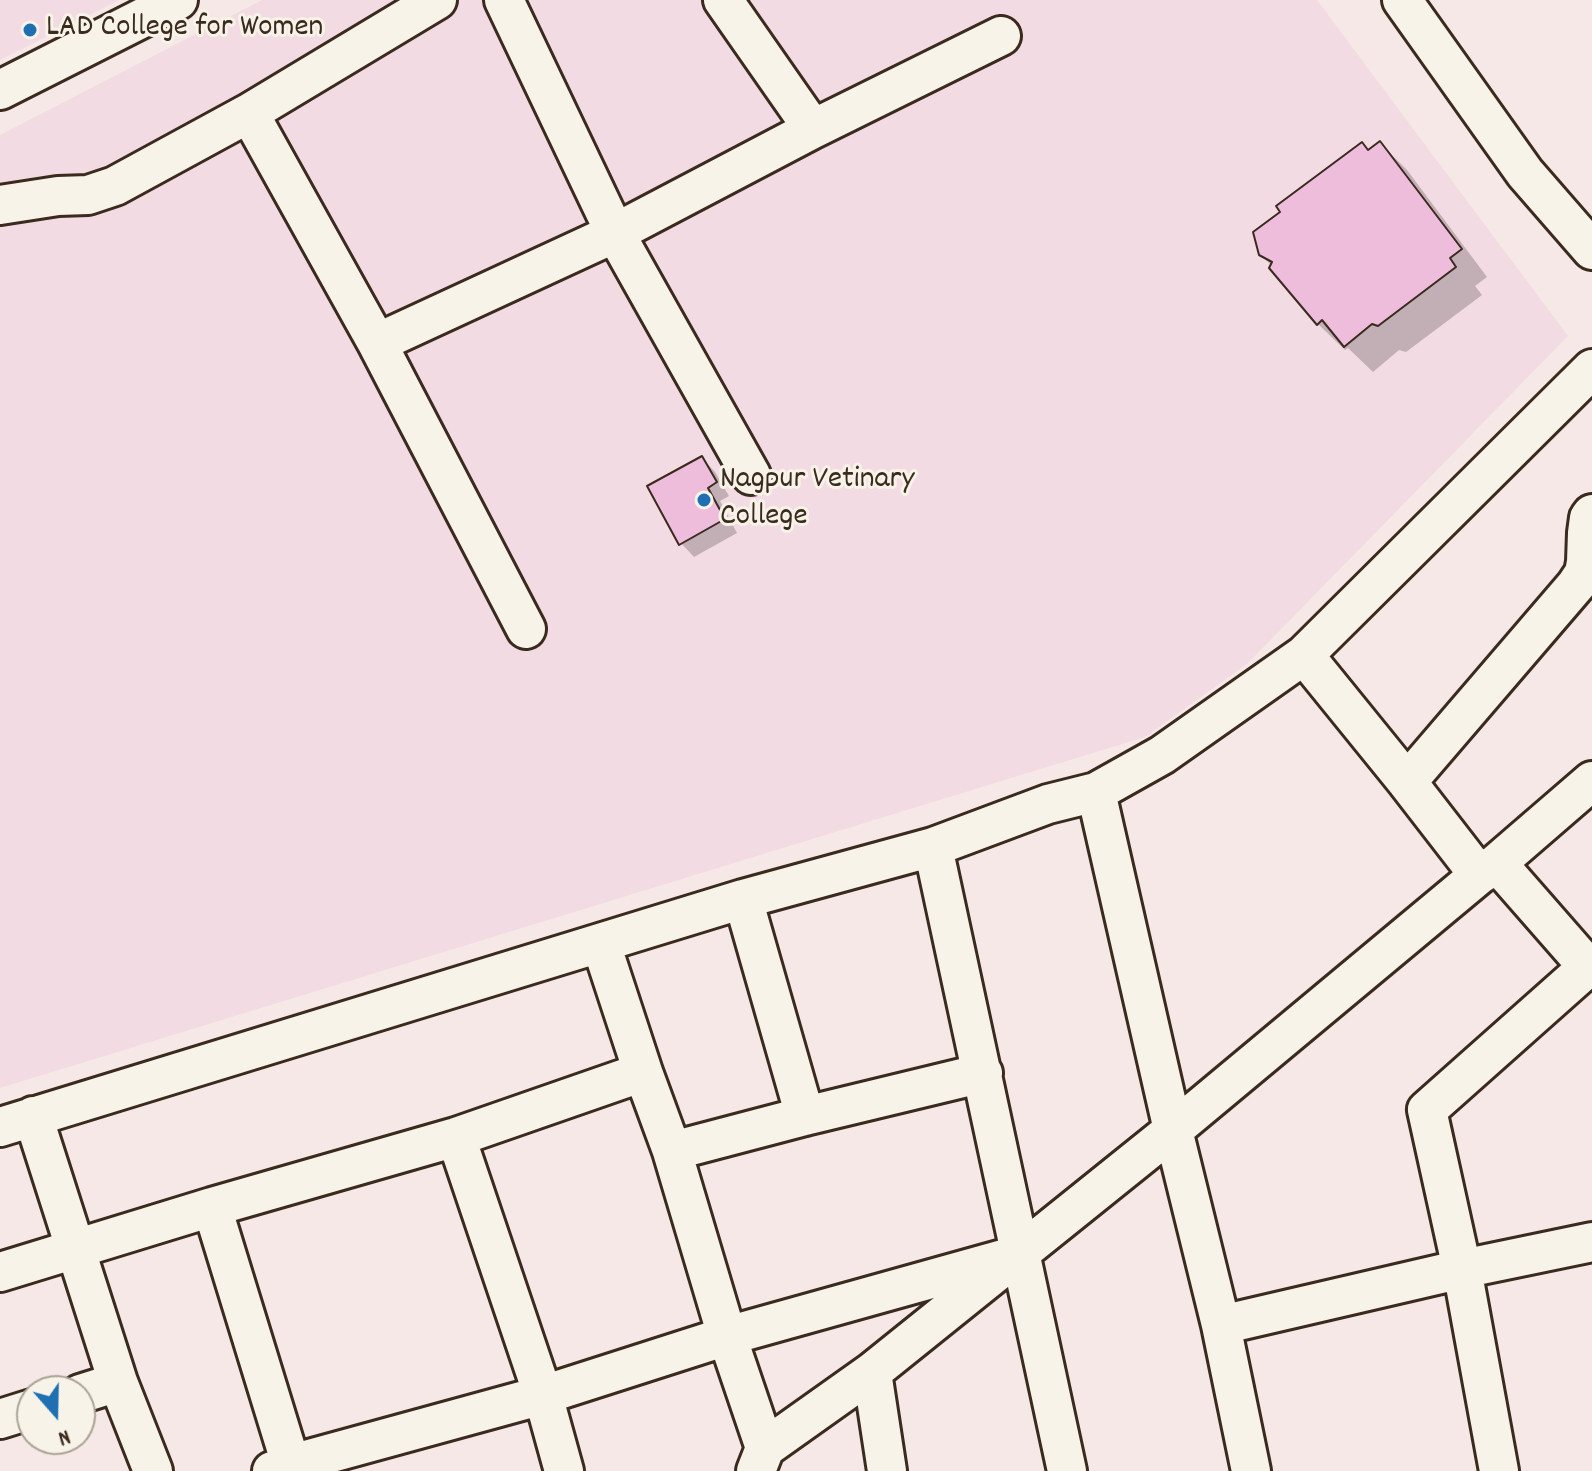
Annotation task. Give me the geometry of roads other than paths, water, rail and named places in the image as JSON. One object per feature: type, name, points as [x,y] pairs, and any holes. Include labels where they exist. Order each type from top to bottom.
[{"type":"street","points":[[0,90],[178,0]]},
{"type":"street","points":[[0,204],[88,195],[115,186],[249,113],[437,0]]},
{"type":"street","points":[[504,0],[615,233],[751,475]]},
{"type":"street","points":[[723,0],[813,129]]},
{"type":"street","points":[[1402,0],[1525,173],[1592,250]]},
{"type":"street","points":[[377,343],[615,233],[813,129],[1001,36]]},
{"type":"street","points":[[249,113],[377,343],[526,629]]},
{"type":"street","points":[[153,1471],[118,1382],[74,1248],[16,1122],[743,899],[933,847],[1048,804],[1096,792],[1162,755],[1304,655],[1592,369]]},
{"type":"street","points":[[1407,782],[1576,585],[1584,573],[1589,518],[1592,514]]},
{"type":"street","points":[[1304,655],[1407,782],[1488,869],[1591,967],[1427,1110],[1462,1269],[1499,1471]]},
{"type":"street","points":[[601,944],[672,1151],[760,1459],[1173,1130],[1592,781]]},
{"type":"street","points":[[1096,792],[1221,1325],[1251,1471]]},
{"type":"street","points":[[933,847],[1067,1471]]},
{"type":"street","points":[[743,899],[805,1116]]},
{"type":"street","points":[[0,1272],[456,1137],[643,1072]]},
{"type":"street","points":[[672,1151],[983,1073]]},
{"type":"street","points":[[456,1137],[543,1395],[564,1471]]},
{"type":"street","points":[[212,1207],[286,1469],[543,1395],[727,1336],[1020,1254]]},
{"type":"street","points":[[1221,1325],[1592,1242]]},
{"type":"street","points":[[872,1372],[887,1471]]},
{"type":"street","points":[[96,1389],[118,1382]]},
{"type":"place","name":"LAD College for Women","points":[[30,30]]},
{"type":"place","name":"Nagpur Vetinary College","points":[[704,500]]}]
